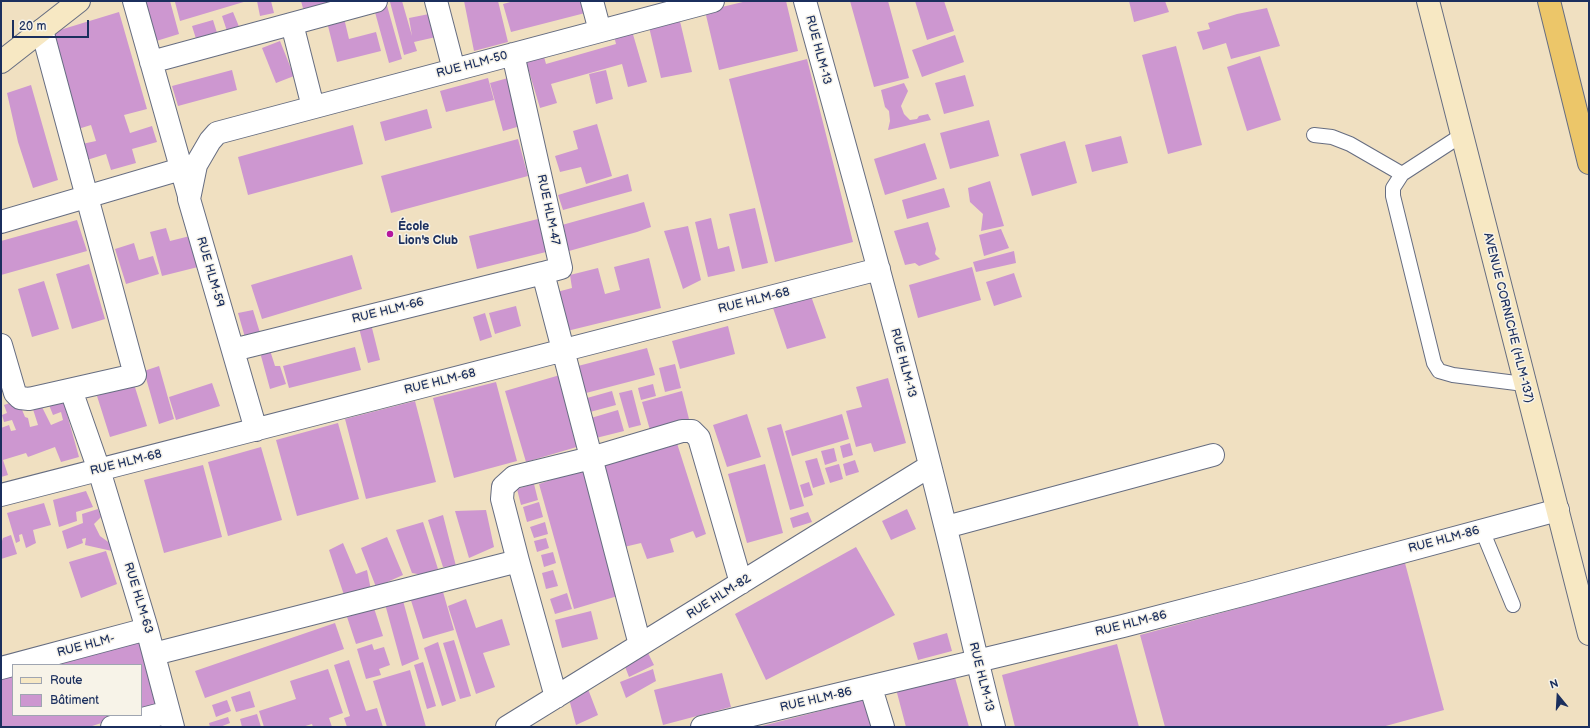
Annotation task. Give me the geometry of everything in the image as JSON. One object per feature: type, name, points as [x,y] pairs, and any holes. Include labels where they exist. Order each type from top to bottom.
[{"type":"highway","points":[[1548,1],[1589,163]]},
{"type":"street","points":[[1,62],[79,1]]},
{"type":"street","points":[[134,1],[190,199]]},
{"type":"street","points":[[151,62],[376,1]]},
{"type":"street","points":[[436,1],[454,70]]},
{"type":"street","points":[[592,1],[600,31]]},
{"type":"street","name":"RUE HLM-50","points":[[232,128],[713,1]]},
{"type":"street","name":"RUE HLM-13","points":[[805,1],[879,269],[946,526],[977,661],[994,727]]},
{"type":"street","name":"AVENUE CORNICHE (HLM-137)","points":[[1428,1],[1524,384],[1558,510],[1589,634]]},
{"type":"street","points":[[292,24],[313,107]]},
{"type":"street","points":[[2,354],[15,393],[20,398],[29,399],[135,375],[42,30]]},
{"type":"street","name":"RUE HLM-47","points":[[512,54],[561,268],[542,273]]},
{"type":"street","name":"RUE HLM-59","points":[[232,128],[217,133],[210,141],[196,166],[190,199],[256,430]]},
{"type":"street","points":[[1,222],[181,169]]},
{"type":"street","name":"RUE HLM-68","points":[[1,495],[879,269]]},
{"type":"street","points":[[542,273],[640,645]]},
{"type":"street","name":"RUE HLM-66","points":[[233,350],[542,273]]},
{"type":"street","name":"RUE HLM-63","points":[[71,390],[99,470],[148,629],[171,719]]},
{"type":"street","points":[[556,697],[502,499],[503,487],[514,477],[590,458],[682,431],[692,431],[699,438],[741,583]]},
{"type":"street","points":[[946,526],[1214,455]]},
{"type":"street","name":"RUE HLM-82","points":[[507,727],[930,466]]},
{"type":"street","name":"RUE HLM-86","points":[[702,727],[734,723],[977,661],[1123,626],[1558,510]]},
{"type":"street","points":[[154,654],[518,561]]},
{"type":"street","name":"RUE HLM-","points":[[16,664],[148,629]]},
{"type":"street","name":"RUE HLM-","points":[[1,668],[12,665]]},
{"type":"street","points":[[871,688],[883,727]]},
{"type":"street","points":[[112,727],[171,719]]},
{"type":"lane","points":[[1314,135],[1332,137],[1350,144],[1402,174]]},
{"type":"lane","points":[[1462,135],[1402,174],[1393,188],[1393,196],[1434,363],[1439,371],[1453,375],[1524,384]]},
{"type":"lane","points":[[1482,530],[1513,605]]},
{"type":"building","points":[[141,1],[170,1],[179,34],[153,42]]},
{"type":"building","points":[[247,1],[180,21],[175,2]]},
{"type":"building","points":[[257,1],[271,1],[274,13],[260,16]]},
{"type":"building","points":[[301,1],[342,1],[304,12]]},
{"type":"building","points":[[402,1],[412,36],[409,18],[429,14],[436,37],[414,42],[417,51],[404,55],[390,2]]},
{"type":"building","points":[[464,1],[498,1],[508,42],[474,51]]},
{"type":"building","points":[[514,1],[585,1],[589,12],[511,32],[503,4]]},
{"type":"building","points":[[747,1],[786,1],[798,51],[719,70],[705,11]]},
{"type":"building","points":[[850,1],[888,1],[909,78],[874,87]]},
{"type":"building","points":[[915,1],[944,1],[954,31],[927,40]]},
{"type":"building","points":[[1129,1],[1165,1],[1169,12],[1134,22]]},
{"type":"building","points":[[386,2],[402,59],[389,63],[373,5]]},
{"type":"building","points":[[1267,8],[1280,46],[1231,59],[1226,43],[1203,50],[1197,32],[1210,29],[1208,23],[1237,14]]},
{"type":"building","points":[[119,12],[147,109],[124,115],[130,133],[152,126],[157,142],[132,149],[136,163],[111,170],[106,154],[87,160],[82,144],[96,141],[91,125],[78,129],[50,33]]},
{"type":"building","points":[[233,12],[240,29],[228,34],[222,16]]},
{"type":"building","points":[[679,17],[692,72],[661,78],[649,27]]},
{"type":"building","points":[[344,18],[349,39],[376,32],[381,51],[337,62],[327,22]]},
{"type":"building","points":[[213,20],[218,36],[197,42],[192,26]]},
{"type":"building","points":[[632,31],[647,82],[628,87],[622,64],[551,84],[557,103],[540,108],[525,58],[543,53],[546,64],[616,44],[614,36]]},
{"type":"building","points":[[955,35],[964,62],[922,77],[912,50]]},
{"type":"building","points":[[280,41],[294,76],[276,83],[262,48]]},
{"type":"building","points":[[1176,46],[1202,145],[1168,154],[1142,55]]},
{"type":"building","points":[[1260,56],[1281,120],[1247,131],[1227,67]]},
{"type":"building","points":[[807,59],[853,242],[775,262],[729,79]]},
{"type":"building","points":[[232,70],[237,90],[178,106],[172,86]]},
{"type":"building","points":[[606,70],[613,99],[596,104],[589,74]]},
{"type":"building","points":[[965,75],[974,106],[944,114],[935,83]]},
{"type":"building","points":[[488,78],[494,100],[446,112],[440,91]]},
{"type":"building","points":[[508,78],[524,125],[503,131],[490,83]]},
{"type":"building","points":[[904,83],[908,91],[901,106],[904,114],[910,120],[917,119],[919,116],[928,114],[931,120],[888,130],[890,121],[889,111],[885,107],[881,90]]},
{"type":"building","points":[[31,85],[58,180],[33,188],[18,142],[7,93]]},
{"type":"building","points":[[427,109],[432,128],[385,141],[380,122]]},
{"type":"building","points":[[989,120],[999,156],[950,169],[940,133]]},
{"type":"building","points":[[597,124],[612,176],[586,184],[581,167],[560,172],[555,156],[578,149],[573,131]]},
{"type":"building","points":[[353,125],[363,164],[248,195],[238,157]]},
{"type":"building","points":[[1121,136],[1128,163],[1092,172],[1085,145]]},
{"type":"building","points":[[518,139],[528,176],[391,213],[381,176]]},
{"type":"building","points":[[1065,141],[1077,183],[1032,196],[1020,154]]},
{"type":"building","points":[[925,143],[937,179],[885,195],[874,159]]},
{"type":"building","points":[[628,174],[632,191],[563,210],[558,195]]},
{"type":"building","points":[[990,181],[1004,226],[981,231],[983,214],[970,202],[968,188]]},
{"type":"building","points":[[944,188],[950,207],[907,219],[902,200]]},
{"type":"building","points":[[644,202],[651,227],[569,251],[562,225]]},
{"type":"building","points":[[755,208],[768,263],[742,269],[729,214]]},
{"type":"building","points":[[711,218],[718,249],[729,246],[735,271],[708,277],[695,222]]},
{"type":"building","points":[[538,219],[546,252],[477,269],[469,236]]},
{"type":"building","points":[[77,220],[87,251],[1,275],[1,241]]},
{"type":"building","points":[[928,222],[936,249],[935,254],[940,259],[919,266],[915,263],[905,265],[894,231]]},
{"type":"building","points":[[688,226],[701,280],[683,289],[664,231]]},
{"type":"building","points":[[166,228],[170,241],[190,236],[198,267],[162,276],[150,232]]},
{"type":"building","points":[[1001,229],[1009,248],[984,256],[979,235]]},
{"type":"building","points":[[134,243],[139,260],[153,256],[159,274],[126,284],[115,249]]},
{"type":"building","points":[[1014,251],[1016,263],[976,272],[973,262]]},
{"type":"building","points":[[352,255],[362,289],[262,319],[251,285]]},
{"type":"building","points":[[649,258],[661,308],[567,331],[557,292],[572,288],[570,275],[598,268],[605,294],[620,290],[614,267]]},
{"type":"building","points":[[89,264],[105,319],[72,329],[56,274]]},
{"type":"building","points":[[972,267],[981,300],[918,318],[909,285]]},
{"type":"building","points":[[1014,273],[1022,297],[994,306],[986,282]]},
{"type":"building","points":[[44,281],[59,329],[32,337],[18,289]]},
{"type":"building","points":[[811,296],[826,338],[787,349],[773,308]]},
{"type":"building","points":[[516,306],[521,326],[495,334],[489,313]]},
{"type":"building","points":[[253,310],[261,336],[246,341],[238,313]]},
{"type":"building","points":[[485,313],[492,337],[480,341],[473,317]]},
{"type":"building","points":[[371,324],[380,360],[368,363],[359,328]]},
{"type":"building","points":[[728,326],[735,354],[680,369],[672,341]]},
{"type":"building","points":[[268,344],[275,366],[280,366],[286,384],[270,389],[261,356]]},
{"type":"building","points":[[355,347],[361,370],[289,388],[283,366]]},
{"type":"building","points":[[647,348],[655,375],[586,393],[578,366]]},
{"type":"building","points":[[675,364],[681,388],[665,392],[659,368]]},
{"type":"building","points":[[159,366],[174,419],[159,424],[144,371]]},
{"type":"building","points":[[560,375],[580,446],[526,462],[505,391]]},
{"type":"building","points":[[888,378],[906,443],[874,452],[871,443],[856,447],[846,411],[862,407],[856,387]]},
{"type":"building","points":[[496,382],[517,461],[454,478],[433,398]]},
{"type":"building","points":[[212,383],[220,406],[176,420],[169,397]]},
{"type":"building","points":[[134,384],[147,426],[110,437],[97,396]]},
{"type":"building","points":[[653,384],[656,396],[641,400],[638,388]]},
{"type":"building","points":[[632,390],[641,425],[629,428],[619,393]]},
{"type":"building","points":[[612,391],[616,405],[590,412],[587,398]]},
{"type":"building","points":[[682,391],[689,419],[650,430],[642,402]]},
{"type":"building","points":[[18,400],[25,417],[28,418],[30,427],[38,425],[31,403],[39,401],[51,425],[63,420],[61,412],[53,415],[49,405],[63,400],[79,457],[61,462],[55,447],[28,457],[26,453],[3,460],[8,475],[1,477],[1,428],[9,425],[11,431],[16,430],[12,420],[4,422],[2,415],[7,413],[4,405]]},
{"type":"building","points":[[415,401],[436,482],[366,499],[345,419]]},
{"type":"building","points":[[618,410],[624,431],[596,438],[591,418]]},
{"type":"building","points":[[747,414],[761,457],[727,467],[713,425]]},
{"type":"building","points":[[842,414],[849,439],[792,456],[785,431]]},
{"type":"building","points":[[338,423],[359,499],[297,516],[276,440]]},
{"type":"building","points":[[781,424],[804,506],[790,510],[767,428]]},
{"type":"building","points":[[675,437],[706,534],[696,538],[693,531],[670,539],[674,552],[647,559],[641,543],[624,547],[601,460]]},
{"type":"building","points":[[850,443],[853,455],[843,458],[840,446]]},
{"type":"building","points":[[261,447],[282,520],[228,536],[208,462]]},
{"type":"building","points":[[834,448],[837,461],[825,465],[821,451]]},
{"type":"building","points":[[817,458],[825,484],[813,488],[805,461]]},
{"type":"building","points":[[855,460],[859,472],[846,476],[843,464]]},
{"type":"building","points":[[765,464],[783,533],[747,543],[728,474]]},
{"type":"building","points":[[839,464],[843,479],[830,483],[825,468]]},
{"type":"building","points":[[203,465],[222,537],[164,553],[144,480]]},
{"type":"building","points":[[584,469],[621,595],[574,609],[539,484]]},
{"type":"building","points":[[809,482],[813,495],[804,498],[800,485]]},
{"type":"building","points":[[534,484],[538,500],[521,505],[517,489]]},
{"type":"building","points":[[86,491],[93,507],[76,512],[77,521],[59,527],[53,500]]},
{"type":"building","points":[[539,502],[543,517],[527,522],[523,507]]},
{"type":"building","points":[[44,503],[51,525],[33,530],[36,543],[26,548],[22,534],[19,535],[20,541],[16,543],[7,513]]},
{"type":"building","points":[[98,509],[101,517],[94,524],[100,536],[111,544],[112,551],[85,545],[86,538],[82,539],[83,543],[67,549],[62,531],[83,523],[82,514]]},
{"type":"building","points":[[907,509],[916,529],[891,540],[882,521]]},
{"type":"building","points":[[486,510],[494,547],[469,558],[455,511]]},
{"type":"building","points":[[808,512],[812,522],[793,528],[790,518]]},
{"type":"building","points":[[443,515],[456,566],[443,567],[428,520]]},
{"type":"building","points":[[423,522],[438,569],[423,575],[412,573],[396,530]]},
{"type":"building","points":[[545,522],[548,534],[534,538],[530,527]]},
{"type":"building","points":[[11,535],[17,554],[1,559],[1,544],[3,538]]},
{"type":"building","points":[[387,537],[403,575],[376,587],[361,548]]},
{"type":"building","points":[[546,538],[549,548],[537,552],[534,541]]},
{"type":"building","points":[[343,543],[356,574],[367,570],[371,590],[345,598],[329,550]]},
{"type":"building","points":[[856,547],[895,615],[766,680],[735,614]]},
{"type":"building","points":[[106,551],[117,584],[81,598],[69,562]]},
{"type":"building","points":[[553,552],[556,563],[544,567],[541,555]]},
{"type":"building","points":[[1405,563],[1444,710],[1382,727],[1165,727],[1140,635]]},
{"type":"building","points":[[553,570],[558,586],[546,589],[542,573]]},
{"type":"building","points":[[441,585],[454,630],[423,639],[409,594]]},
{"type":"building","points":[[567,593],[572,609],[555,614],[550,599]]},
{"type":"building","points":[[402,597],[419,659],[402,666],[385,604]]},
{"type":"building","points":[[466,599],[476,628],[502,619],[510,645],[483,653],[495,687],[476,694],[448,606]]},
{"type":"building","points":[[374,608],[383,636],[356,644],[347,617]]},
{"type":"building","points":[[591,611],[598,639],[562,648],[555,620]]},
{"type":"building","points":[[335,623],[344,649],[205,698],[195,671]]},
{"type":"building","points":[[947,633],[952,651],[918,660],[913,643]]},
{"type":"building","points":[[138,634],[161,704],[142,710],[142,664],[45,664]]},
{"type":"building","points":[[454,640],[471,696],[460,699],[443,643]]},
{"type":"building","points":[[438,642],[456,701],[442,706],[424,648]]},
{"type":"building","points":[[372,644],[374,650],[384,647],[390,665],[379,669],[381,675],[366,679],[357,649]]},
{"type":"building","points":[[1117,644],[1139,727],[1015,727],[1002,675]]},
{"type":"building","points":[[648,653],[654,665],[629,677],[624,664]]},
{"type":"building","points":[[349,660],[366,711],[377,708],[383,727],[347,727],[344,718],[350,716],[334,665]]},
{"type":"building","points":[[423,662],[436,706],[427,709],[414,665]]},
{"type":"building","points":[[328,669],[343,713],[329,718],[332,727],[313,727],[312,724],[302,727],[264,727],[259,711],[296,699],[290,681]]},
{"type":"building","points":[[653,669],[656,681],[626,698],[620,682]]},
{"type":"building","points":[[410,670],[426,727],[387,727],[373,681]]},
{"type":"building","points":[[722,673],[731,707],[663,725],[654,690]]},
{"type":"building","points":[[12,674],[12,716],[123,716],[89,727],[1,727],[1,678]]},
{"type":"building","points":[[954,674],[969,727],[906,727],[896,689]]},
{"type":"building","points":[[588,689],[598,715],[576,725],[569,699]]},
{"type":"building","points":[[250,691],[255,707],[236,712],[231,697]]},
{"type":"building","points":[[867,699],[874,727],[762,727],[762,726]]},
{"type":"building","points":[[227,700],[231,711],[216,717],[212,705]]},
{"type":"building","points":[[257,714],[261,727],[242,727],[240,719]]},
{"type":"building","points":[[228,717],[230,723],[220,727],[210,727],[209,723]]},
{"type":"place","name":"École Lion's Club","points":[[390,234]]}]
